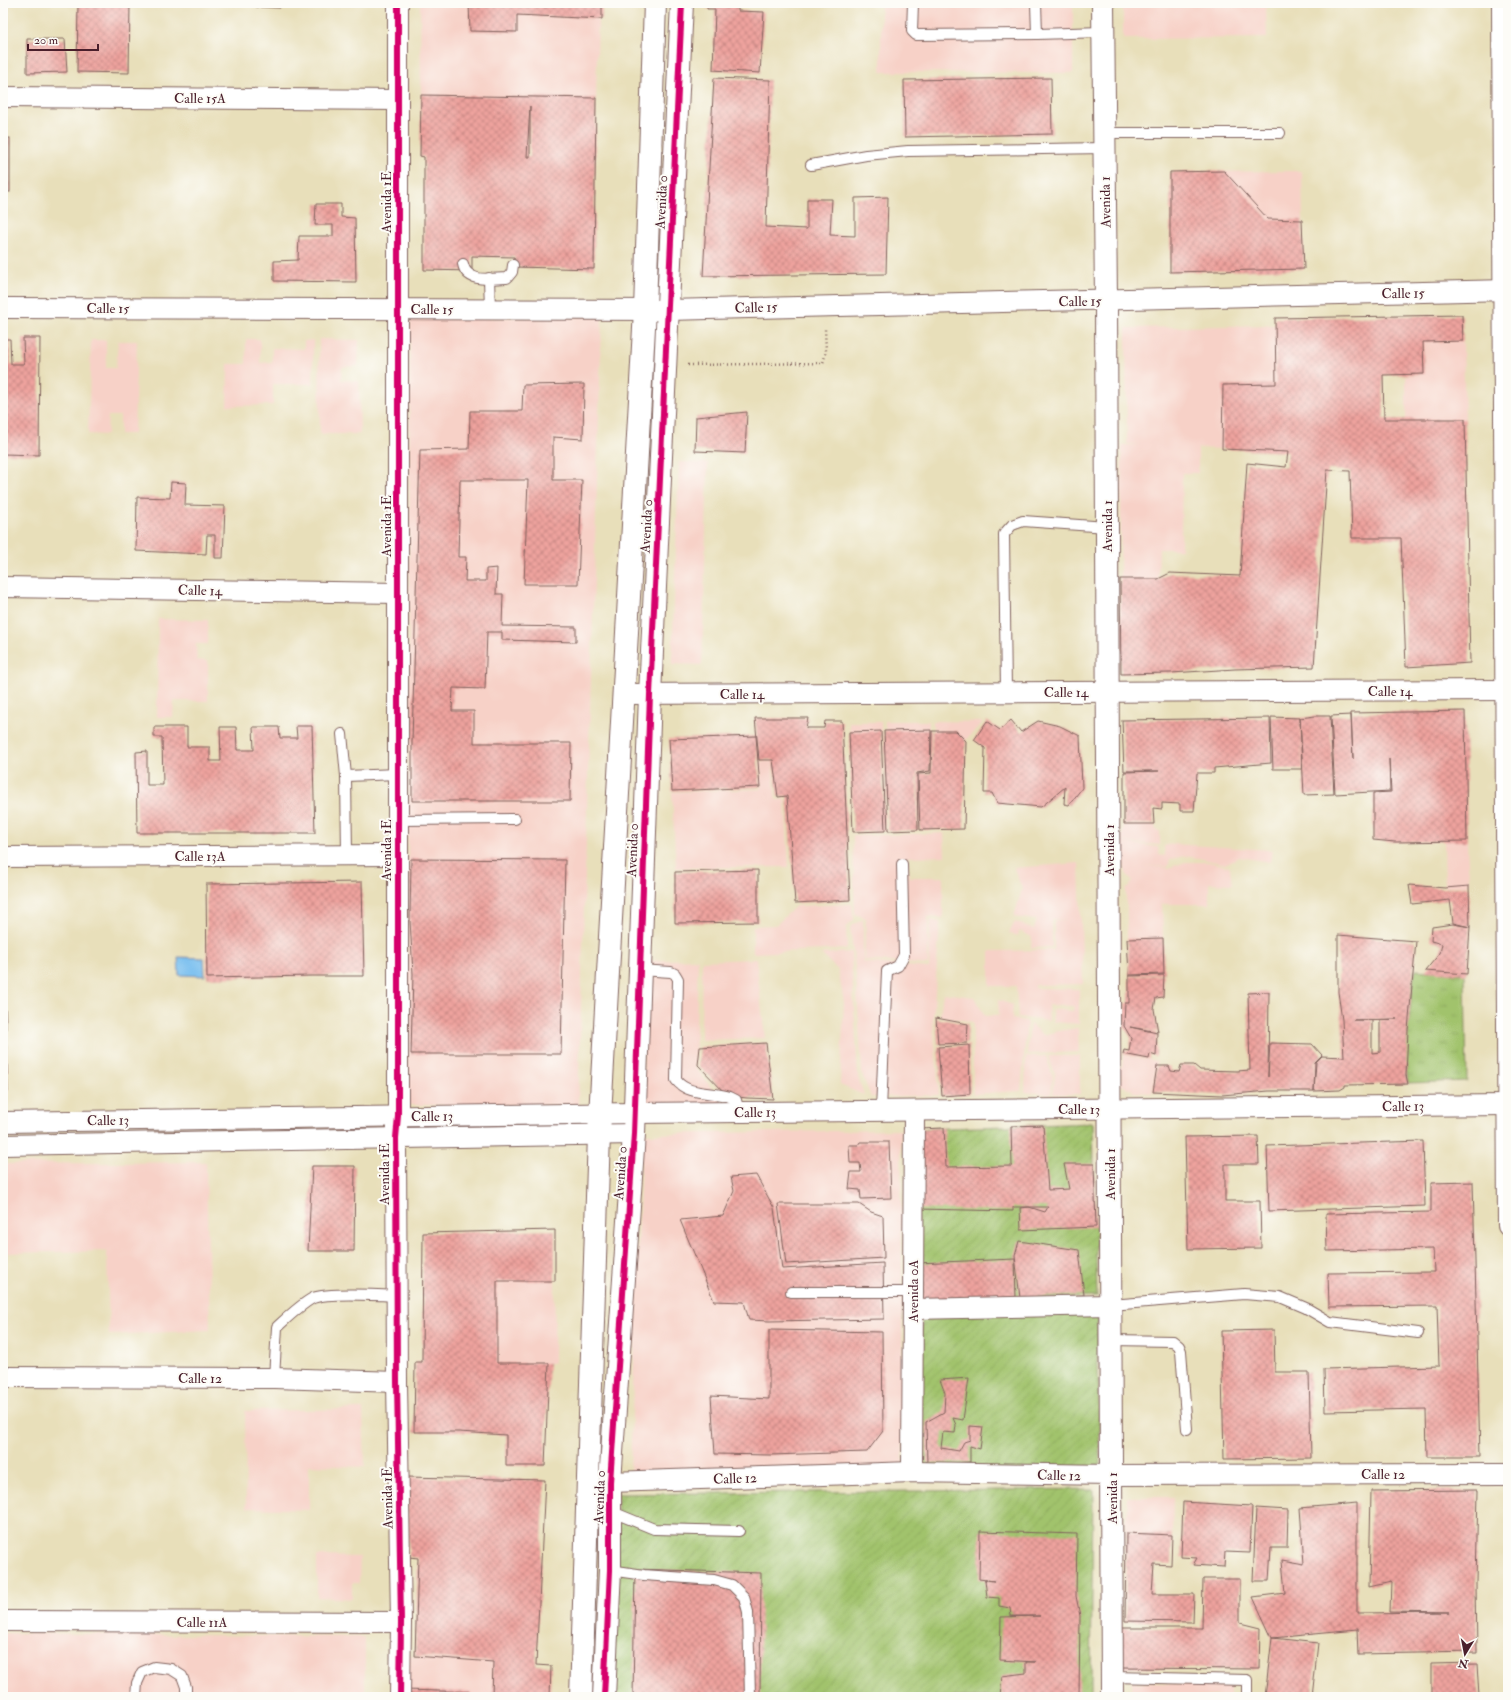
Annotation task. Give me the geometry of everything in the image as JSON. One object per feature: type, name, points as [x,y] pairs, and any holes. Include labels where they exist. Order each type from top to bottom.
[{"type":"street","name":"Avenida 1E","points":[[398,3],[398,1116],[396,1138],[397,1382],[401,1622],[400,1697]]},
{"type":"street","name":"Avenida 0","points":[[581,1697],[600,1124],[645,310],[655,3]]},
{"type":"street","name":"Avenida 0","points":[[604,1697],[610,1570],[610,1482],[635,1123],[650,695],[682,3]]},
{"type":"street","name":"Avenida 1","points":[[1103,3],[1106,301],[1112,1687]]},
{"type":"street","points":[[1502,3],[1506,290],[1508,1226]]},
{"type":"street","name":"Calle 15A","points":[[3,97],[398,100]]},
{"type":"street","name":"Calle 15","points":[[3,308],[668,310],[1106,301],[1506,290]]},
{"type":"street","name":"Calle 14","points":[[3,587],[398,593]]},
{"type":"street","name":"Calle 14","points":[[624,694],[1507,690]]},
{"type":"street","name":"Calle 13A","points":[[3,857],[398,855]]},
{"type":"street","name":"Calle 13","points":[[3,1145],[396,1138],[635,1123],[739,1112],[1508,1105]]},
{"type":"street","name":"Avenida 0A","points":[[912,1472],[914,1111]]},
{"type":"street","name":"Calle 13","points":[[3,1122],[398,1116],[600,1124]]},
{"type":"street","points":[[913,1300],[1110,1305]]},
{"type":"street","name":"Calle 12","points":[[3,1377],[274,1378],[397,1382]]},
{"type":"street","name":"Calle 12","points":[[610,1482],[912,1472],[1112,1475],[1508,1474]]},
{"type":"street","name":"Calle 11A","points":[[3,1621],[401,1622]]},
{"type":"lane","points":[[913,3],[912,31],[916,35],[1104,32]]},
{"type":"lane","points":[[1036,3],[1037,34]]},
{"type":"lane","points":[[811,165],[866,155],[908,151],[1104,140],[1280,133]]},
{"type":"lane","points":[[463,264],[465,272],[471,277],[489,278],[507,278],[512,272],[513,265]]},
{"type":"lane","points":[[489,278],[490,309]]},
{"type":"lane","points":[[1006,692],[1004,534],[1012,525],[1023,521],[1107,527]]},
{"type":"lane","points":[[342,734],[346,776],[347,855]]},
{"type":"lane","points":[[346,776],[398,774]]},
{"type":"lane","points":[[398,820],[515,819]]},
{"type":"lane","points":[[880,1110],[888,971],[898,966],[904,955],[902,864]]},
{"type":"lane","points":[[640,970],[671,972],[675,974],[678,979],[676,1080],[681,1086],[688,1090],[730,1097],[736,1100],[739,1112]]},
{"type":"lane","points":[[791,1292],[913,1300]]},
{"type":"lane","points":[[1110,1305],[1244,1294],[1280,1297],[1306,1308],[1330,1322],[1418,1333]]},
{"type":"lane","points":[[274,1378],[276,1327],[296,1310],[314,1298],[336,1295],[397,1296]]},
{"type":"lane","points":[[1110,1340],[1173,1341],[1179,1346],[1181,1351],[1188,1429]]},
{"type":"lane","points":[[610,1511],[654,1529],[739,1531]]},
{"type":"lane","points":[[610,1570],[644,1575],[714,1580],[732,1585],[744,1597],[748,1612],[750,1697]]},
{"type":"lane","points":[[136,1697],[137,1683],[142,1672],[154,1667],[170,1668],[182,1676],[186,1687],[186,1697]]},
{"type":"lane","points":[[1112,1687],[1247,1680],[1247,1697]]},
{"type":"path","points":[[666,364],[823,363],[826,358],[823,306]]},
{"type":"shaded area","points":[[420,3],[469,3],[470,31],[516,32],[516,15],[598,19],[596,98],[421,95]]},
{"type":"shaded area","points":[[881,3],[1073,3],[1073,73],[881,72]]},
{"type":"shaded area","points":[[1123,3],[1266,3],[1267,38],[1123,39]]},
{"type":"shaded area","points":[[1302,171],[1304,269],[1170,272],[1170,172]]},
{"type":"shaded area","points":[[602,316],[578,1105],[407,1105],[410,319]]},
{"type":"shaded area","points":[[1275,325],[1276,384],[1224,385],[1222,449],[1198,448],[1198,473],[1182,473],[1181,549],[1159,549],[1158,579],[1120,579],[1122,445],[1141,445],[1127,444],[1126,328]]},
{"type":"shaded area","points":[[246,339],[260,339],[260,363],[272,362],[272,348],[304,349],[304,341],[313,340],[313,384],[273,384],[273,405],[227,406],[228,364],[246,364]]},
{"type":"shaded area","points":[[319,339],[359,340],[358,366],[342,367],[341,380],[359,381],[360,434],[320,434]]},
{"type":"shaded area","points":[[91,340],[106,340],[106,368],[116,368],[118,341],[137,341],[134,434],[120,434],[120,416],[108,416],[107,435],[88,434]]},
{"type":"shaded area","points":[[1463,341],[1465,419],[1406,420],[1406,375],[1424,374],[1423,342]]},
{"type":"shaded area","points":[[679,462],[708,463],[702,665],[672,664]]},
{"type":"shaded area","points":[[158,619],[208,620],[208,644],[196,644],[197,660],[208,661],[208,701],[174,701],[173,717],[157,717]]},
{"type":"shaded area","points":[[885,721],[929,721],[928,770],[887,774]]},
{"type":"shaded area","points":[[933,721],[983,722],[964,742],[933,770]]},
{"type":"shaded area","points":[[849,722],[881,722],[882,775],[851,776]]},
{"type":"shaded area","points":[[760,761],[772,761],[776,800],[785,799],[789,867],[676,868],[672,792],[761,789]]},
{"type":"shaded area","points":[[1124,825],[1155,825],[1156,830],[1160,831],[1160,845],[1121,842]]},
{"type":"shaded area","points":[[944,833],[945,856],[907,857],[909,877],[943,877],[943,918],[928,917],[928,965],[864,960],[866,918],[855,914],[853,836]]},
{"type":"shaded area","points":[[1467,840],[1469,885],[1445,887],[1444,841]]},
{"type":"shaded area","points":[[1121,842],[1158,847],[1159,855],[1165,856],[1164,846],[1172,844],[1272,850],[1270,862],[1239,857],[1225,864],[1183,856],[1170,860],[1168,867],[1143,865],[1169,868],[1185,862],[1209,862],[1230,867],[1232,884],[1209,883],[1209,904],[1162,904],[1163,938],[1127,939],[1126,888],[1129,887],[1132,881],[1126,873],[1121,856]]},
{"type":"shaded area","points":[[1079,863],[1083,984],[1035,985],[1034,988],[1079,989],[1079,1024],[1053,1022],[1052,1009],[1073,1011],[1074,1006],[1048,1005],[1049,1021],[1018,1017],[1016,986],[990,986],[990,951],[1054,950],[1054,920],[1068,920],[1052,919],[1052,947],[1031,948],[1032,937],[1020,931],[1017,936],[1009,933],[1015,922],[1034,929],[1037,920],[1014,917],[1022,889],[1014,868]]},
{"type":"shaded area","points":[[852,904],[854,920],[846,927],[847,949],[753,953],[753,926],[776,925],[796,906]]},
{"type":"shaded area","points":[[863,919],[863,962],[929,968],[930,920],[940,922],[933,1020],[939,1095],[871,1097],[862,1074],[856,975],[850,927]]},
{"type":"shaded area","points":[[851,952],[858,1077],[864,1095],[840,1085],[844,1002],[838,970],[821,954]]},
{"type":"shaded area","points":[[698,959],[695,1067],[731,1112],[643,1112],[644,961]]},
{"type":"shaded area","points":[[756,959],[765,1038],[701,1040],[702,961]]},
{"type":"shaded area","points":[[943,993],[974,997],[985,1016],[999,1015],[998,1000],[1013,1005],[1012,1019],[1027,1021],[1021,1091],[973,1094],[973,1022],[940,1016]]},
{"type":"shaded area","points":[[1030,1024],[1045,1036],[1058,1031],[1078,1028],[1079,1052],[1027,1054]]},
{"type":"shaded area","points":[[1124,1055],[1157,1061],[1152,1093],[1133,1092],[1132,1089],[1120,1085],[1121,1076],[1118,1071],[1118,1067],[1123,1066]]},
{"type":"shaded area","points":[[1026,1056],[1046,1056],[1053,1077],[1051,1094],[1025,1092]]},
{"type":"shaded area","points":[[1048,1056],[1080,1056],[1080,1094],[1053,1094],[1055,1074]]},
{"type":"shaded area","points":[[901,1130],[903,1475],[630,1473],[642,1134]]},
{"type":"shaded area","points":[[206,1162],[210,1330],[109,1335],[107,1251],[3,1253],[3,1164]]},
{"type":"shaded area","points":[[497,1281],[555,1281],[554,1363],[497,1363]]},
{"type":"shaded area","points":[[363,1409],[365,1467],[309,1465],[309,1510],[246,1508],[245,1411]]},
{"type":"shaded area","points":[[1127,1497],[1173,1497],[1172,1535],[1126,1533]]},
{"type":"shaded area","points":[[317,1556],[360,1557],[359,1583],[352,1583],[352,1599],[317,1597]]},
{"type":"shaded area","points":[[3,1633],[365,1637],[365,1697],[3,1697]]},
{"type":"shaded area","points":[[407,1656],[493,1662],[492,1697],[406,1697]]},
{"type":"shaded area","points":[[1132,1682],[1230,1686],[1230,1697],[1132,1697]]},
{"type":"green space","points":[[1416,970],[1465,974],[1467,1081],[1408,1083],[1406,1058],[1409,1015],[1414,975]]},
{"type":"green space","points":[[1093,1123],[1097,1297],[916,1302],[919,1129]]},
{"type":"green space","points":[[1097,1311],[1100,1472],[921,1473],[922,1314]]},
{"type":"green space","points":[[1093,1489],[1091,1697],[612,1697],[618,1494]]},
{"type":"water","points":[[178,957],[204,958],[205,976],[179,975]]},
{"type":"building","points":[[78,3],[130,3],[129,73],[77,72]]},
{"type":"building","points":[[256,3],[280,3],[280,8],[256,7]]},
{"type":"building","points":[[469,3],[602,3],[602,19],[517,15],[517,32],[470,31]]},
{"type":"building","points":[[707,3],[738,3],[738,11],[764,12],[760,73],[713,70],[715,9],[707,9]]},
{"type":"building","points":[[27,39],[65,39],[67,72],[27,73]]},
{"type":"building","points":[[714,78],[770,80],[766,227],[807,229],[807,199],[832,199],[830,235],[855,236],[855,198],[888,197],[886,274],[703,276]]},
{"type":"building","points":[[1051,78],[1052,134],[905,137],[904,80]]},
{"type":"building","points":[[421,95],[596,98],[594,269],[515,267],[514,257],[472,256],[472,271],[424,270],[424,157],[420,156]],"holes":[[[530,106],[530,157],[527,157]]]},
{"type":"building","points":[[3,138],[10,138],[10,192],[3,192]]},
{"type":"building","points":[[1224,171],[1268,219],[1302,220],[1304,269],[1170,272],[1170,172]]},
{"type":"building","points":[[316,204],[341,204],[341,217],[355,218],[356,282],[274,281],[274,261],[298,260],[299,236],[333,236],[333,225],[315,225]]},
{"type":"building","points":[[1462,315],[1463,341],[1423,342],[1424,374],[1383,375],[1384,419],[1465,419],[1470,663],[1406,667],[1401,538],[1352,538],[1350,471],[1327,470],[1314,667],[1121,674],[1120,579],[1158,579],[1170,573],[1240,576],[1247,463],[1286,467],[1288,452],[1222,449],[1223,385],[1276,384],[1275,318]]},
{"type":"building","points":[[23,338],[40,338],[39,455],[3,454],[3,339],[10,339],[11,364],[24,364]]},
{"type":"building","points":[[584,384],[583,439],[553,437],[553,480],[582,480],[578,584],[524,584],[528,480],[460,480],[458,557],[466,557],[465,581],[486,581],[486,569],[497,568],[496,594],[503,594],[502,626],[576,627],[576,642],[502,640],[502,632],[487,632],[485,689],[453,688],[452,711],[474,711],[474,743],[571,743],[570,801],[412,801],[412,742],[420,450],[469,449],[470,411],[522,411],[523,385]]},
{"type":"building","points":[[747,412],[745,453],[695,451],[696,417]]},
{"type":"building","points":[[171,482],[186,483],[185,505],[225,506],[223,558],[215,558],[215,535],[207,535],[206,554],[136,551],[137,497],[170,498]]},
{"type":"building","points":[[1465,711],[1467,841],[1395,842],[1373,840],[1373,793],[1391,792],[1389,759],[1390,791],[1335,794],[1331,716],[1351,715],[1353,759],[1351,713]]},
{"type":"building","points":[[1330,716],[1334,794],[1304,795],[1300,718]]},
{"type":"building","points":[[1271,717],[1300,718],[1302,769],[1273,769]]},
{"type":"building","points":[[755,718],[808,718],[806,728],[824,728],[825,721],[842,721],[850,900],[795,903],[787,796],[778,797],[773,760],[759,760]]},
{"type":"building","points":[[1270,718],[1271,763],[1214,768],[1214,773],[1197,773],[1194,811],[1180,811],[1180,804],[1162,803],[1162,809],[1153,808],[1154,824],[1124,824],[1124,772],[1159,771],[1124,771],[1122,720]]},
{"type":"building","points":[[1011,720],[1021,732],[1038,721],[1060,726],[1080,736],[1082,788],[1069,805],[1064,804],[1065,787],[1041,807],[997,803],[992,793],[984,793],[985,748],[974,740],[987,721],[1000,730]]},
{"type":"building","points":[[296,726],[312,726],[315,833],[137,833],[136,752],[147,751],[147,785],[163,785],[162,737],[154,737],[154,727],[187,727],[187,747],[210,747],[210,761],[221,761],[220,727],[236,727],[237,750],[254,750],[253,727],[279,727],[280,738],[297,738]]},
{"type":"building","points":[[931,730],[930,771],[917,773],[918,830],[888,831],[884,731]]},
{"type":"building","points":[[881,731],[885,831],[853,832],[849,732]]},
{"type":"building","points":[[932,731],[956,731],[966,741],[964,829],[920,830],[918,774],[931,773]]},
{"type":"building","points":[[756,736],[760,787],[672,791],[669,739]]},
{"type":"building","points":[[411,859],[565,860],[561,1054],[411,1054],[413,974],[410,920]]},
{"type":"building","points":[[758,870],[758,922],[675,923],[675,872]]},
{"type":"building","points":[[362,882],[364,976],[207,978],[206,884]]},
{"type":"building","points":[[1409,885],[1445,888],[1469,886],[1470,927],[1453,923],[1450,900],[1412,904]]},
{"type":"building","points":[[1453,924],[1470,927],[1467,974],[1425,971],[1440,953],[1442,944],[1431,941],[1432,927]]},
{"type":"building","points":[[1338,935],[1416,941],[1408,1030],[1406,1075],[1408,1084],[1345,1085],[1345,1087],[1340,1090],[1314,1091],[1316,1062],[1322,1056],[1344,1057],[1342,1020],[1338,992]],"holes":[[[1397,1019],[1380,1020],[1380,1052],[1372,1053],[1372,1020],[1353,1020]]]},
{"type":"building","points":[[1163,938],[1164,974],[1129,975],[1127,939]]},
{"type":"building","points":[[1164,975],[1163,997],[1156,998],[1154,1009],[1158,1032],[1130,1027],[1157,1033],[1156,1056],[1150,1054],[1149,1059],[1123,1054],[1124,1050],[1129,1051],[1131,1038],[1124,1026],[1125,1003],[1129,1003],[1129,976]]},
{"type":"building","points":[[1269,992],[1268,1077],[1270,1043],[1312,1044],[1322,1055],[1315,1062],[1314,1091],[1269,1091],[1222,1095],[1153,1092],[1157,1066],[1169,1066],[1171,1071],[1179,1072],[1181,1065],[1194,1065],[1200,1070],[1250,1070],[1248,993]]},
{"type":"building","points":[[3,995],[5,995],[8,1092],[3,1092]]},
{"type":"building","points":[[936,1018],[968,1024],[967,1043],[938,1044]]},
{"type":"building","points":[[766,1043],[773,1099],[728,1096],[698,1065],[700,1047]]},
{"type":"building","points":[[969,1045],[970,1094],[942,1096],[938,1047]]},
{"type":"building","points":[[1043,1125],[1048,1190],[1069,1189],[1064,1164],[1094,1164],[1096,1227],[1021,1230],[1020,1208],[1029,1207],[1013,1207],[1013,1211],[917,1209],[919,1129],[944,1128],[946,1167],[1012,1166],[1011,1126]],"holes":[[[1029,1207],[1048,1207],[1045,1212]]]},
{"type":"building","points":[[1258,1136],[1259,1164],[1225,1164],[1225,1201],[1260,1201],[1261,1248],[1188,1249],[1185,1137]]},
{"type":"building","points":[[1423,1141],[1425,1206],[1269,1211],[1267,1146]]},
{"type":"building","points":[[860,1142],[889,1142],[891,1198],[861,1199],[860,1190],[849,1189],[851,1172],[861,1172],[860,1163],[850,1163],[849,1145],[858,1145]]},
{"type":"building","points":[[312,1166],[355,1166],[354,1251],[308,1251]]},
{"type":"building","points":[[756,1175],[774,1208],[782,1269],[883,1263],[884,1319],[749,1320],[744,1302],[714,1301],[680,1220],[723,1216],[734,1191],[731,1177]]},
{"type":"building","points":[[1473,1182],[1480,1457],[1427,1457],[1426,1409],[1325,1411],[1324,1369],[1439,1366],[1437,1306],[1329,1307],[1328,1273],[1434,1272],[1433,1249],[1327,1251],[1326,1214],[1431,1212],[1431,1183]]},
{"type":"building","points":[[778,1204],[859,1204],[871,1212],[883,1216],[884,1258],[786,1264]]},
{"type":"building","points":[[555,1230],[555,1281],[497,1281],[497,1363],[549,1363],[545,1466],[506,1466],[506,1435],[459,1432],[414,1432],[415,1362],[422,1362],[423,1233]]},
{"type":"building","points":[[1019,1241],[1079,1250],[1084,1295],[1020,1298],[1015,1256]]},
{"type":"building","points":[[1015,1259],[1016,1299],[916,1302],[916,1263]]},
{"type":"building","points":[[769,1330],[882,1332],[883,1431],[867,1452],[770,1455],[715,1454],[711,1396],[769,1399]]},
{"type":"building","points":[[1274,1330],[1275,1372],[1309,1372],[1311,1458],[1224,1459],[1221,1331]]},
{"type":"building","points":[[969,1378],[963,1420],[953,1418],[956,1425],[955,1433],[943,1432],[941,1448],[959,1451],[964,1442],[970,1440],[970,1426],[983,1427],[980,1449],[970,1446],[970,1462],[927,1464],[926,1422],[944,1412],[945,1393],[940,1380]]},
{"type":"building","points":[[406,1477],[545,1480],[536,1665],[551,1666],[550,1697],[492,1697],[493,1662],[415,1656],[418,1558],[409,1557]]},
{"type":"building","points":[[1478,1490],[1476,1583],[1477,1652],[1358,1654],[1357,1630],[1272,1638],[1253,1597],[1285,1593],[1282,1560],[1304,1564],[1300,1508],[1357,1503],[1357,1613],[1450,1612],[1390,1611],[1391,1582],[1369,1587],[1371,1491]]},
{"type":"building","points":[[1183,1502],[1252,1506],[1250,1553],[1225,1552],[1224,1567],[1193,1565],[1197,1558],[1181,1557]]},
{"type":"building","points":[[1256,1508],[1288,1510],[1287,1548],[1271,1548],[1269,1581],[1253,1581]]},
{"type":"building","points":[[980,1531],[1077,1534],[1076,1596],[1080,1616],[1079,1697],[1000,1697],[1002,1676],[1026,1673],[1026,1662],[1036,1662],[1000,1660],[1001,1617],[1040,1616],[1011,1616],[1010,1608],[999,1606],[999,1598],[987,1597],[985,1580],[994,1581],[979,1579]]},
{"type":"building","points":[[1126,1533],[1172,1535],[1171,1565],[1154,1564],[1152,1594],[1194,1594],[1193,1622],[1125,1621]]},
{"type":"building","points":[[635,1569],[761,1573],[760,1697],[633,1697]]},
{"type":"building","points":[[1203,1579],[1240,1579],[1240,1623],[1260,1628],[1259,1669],[1121,1668],[1121,1628],[1202,1628]]},
{"type":"building","points":[[1272,1638],[1318,1643],[1312,1697],[1265,1697]]},
{"type":"building","points":[[1477,1663],[1479,1697],[1430,1697],[1430,1664]]},
{"type":"building","points":[[406,1690],[471,1692],[471,1697],[406,1697]]},
{"type":"cycle path","points":[[398,3],[398,1116],[396,1138],[397,1382],[401,1622],[400,1697]]},
{"type":"cycle path","points":[[604,1697],[610,1570],[610,1482],[634,1134],[650,695],[682,3]]}]
